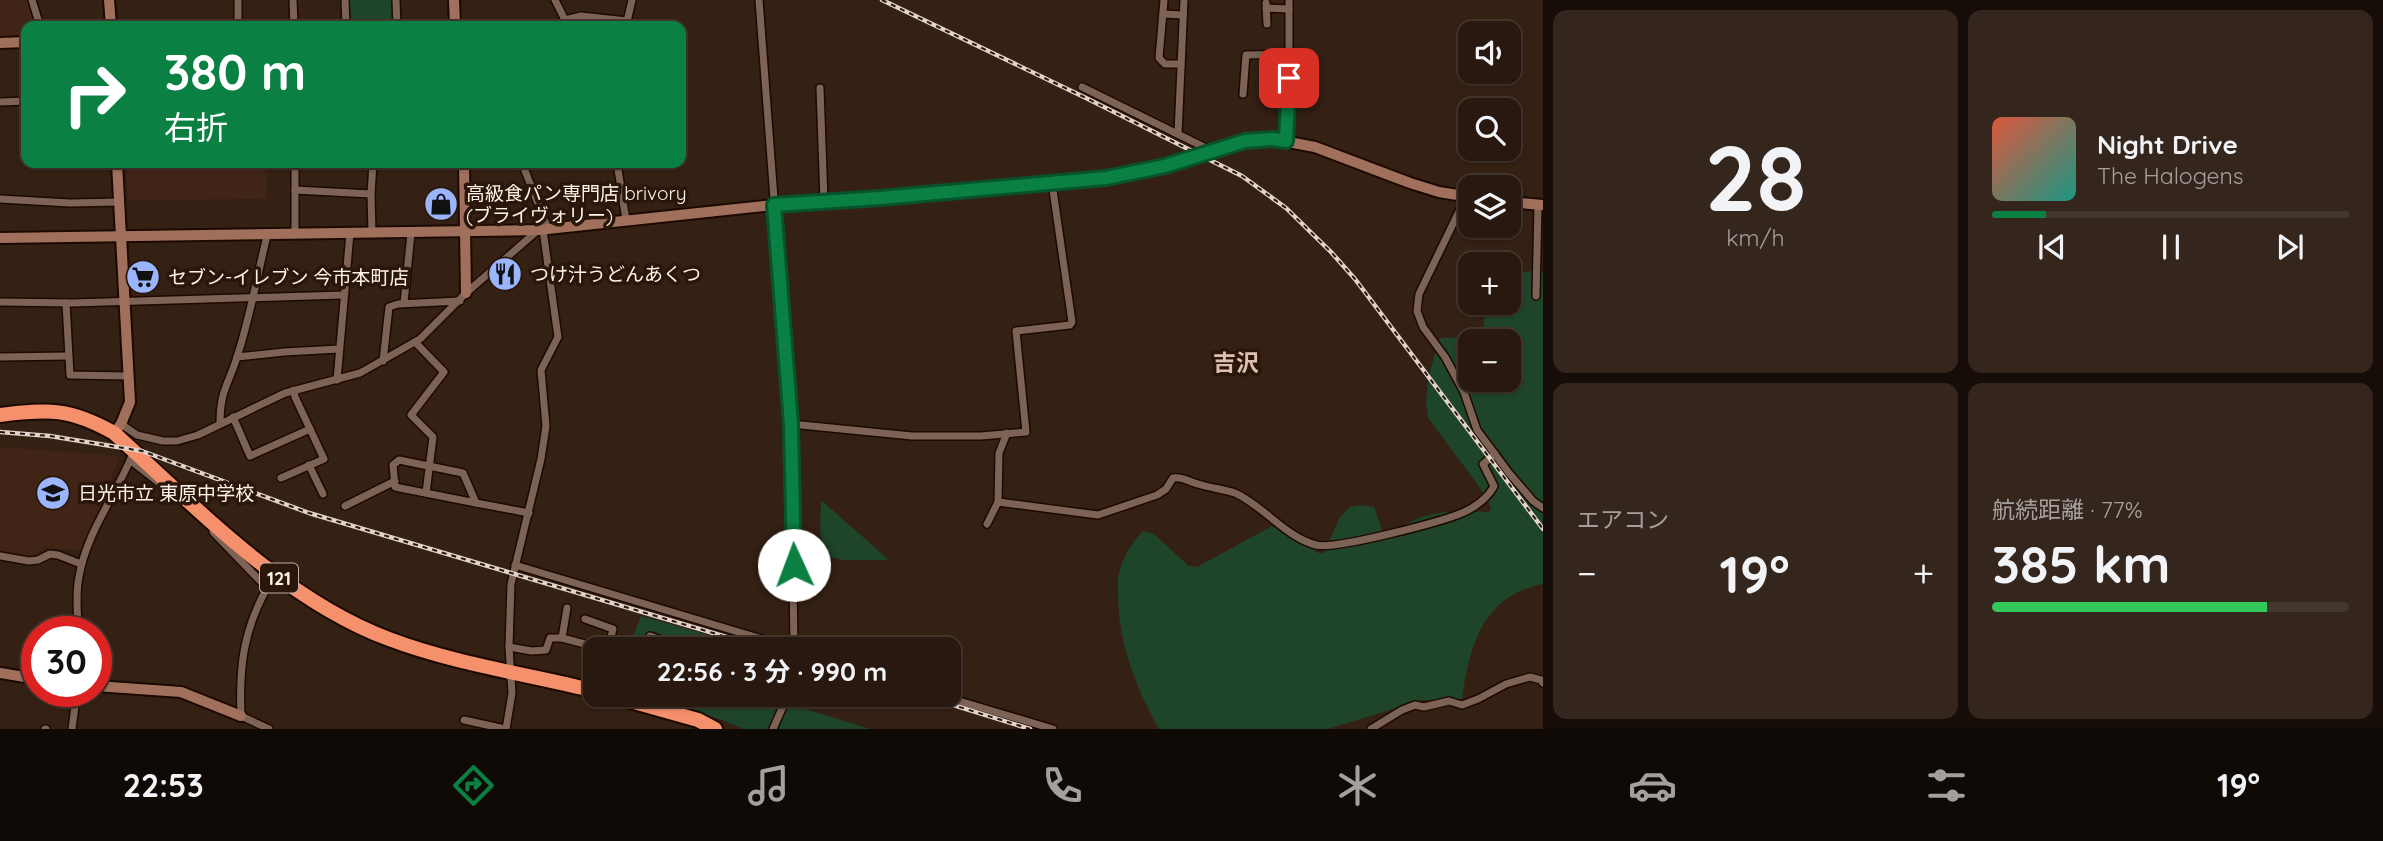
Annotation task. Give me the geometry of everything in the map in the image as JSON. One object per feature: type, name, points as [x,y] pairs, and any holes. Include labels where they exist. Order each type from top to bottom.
[{"type":"highway","name":"121","points":[[0,415],[56,410],[117,428],[132,456],[281,579],[336,615],[387,638],[425,651],[583,688]]},
{"type":"highway","points":[[652,707],[698,720],[715,729]]},
{"type":"street","points":[[32,0],[38,21]]},
{"type":"street","points":[[109,0],[111,21]]},
{"type":"street","points":[[238,21],[239,0]]},
{"type":"street","points":[[293,0],[293,21]]},
{"type":"street","points":[[345,0],[346,21]]},
{"type":"street","points":[[396,0],[397,21]]},
{"type":"street","points":[[454,0],[456,21]]},
{"type":"street","points":[[555,0],[563,21]]},
{"type":"street","points":[[628,21],[632,0]]},
{"type":"street","points":[[759,0],[791,424],[795,637]]},
{"type":"street","points":[[1164,0],[1160,61],[1165,64],[1181,64]]},
{"type":"street","points":[[1178,134],[1184,0]]},
{"type":"street","points":[[1286,141],[1290,54],[1289,0]]},
{"type":"street","points":[[1266,24],[1266,6],[1289,9]]},
{"type":"street","points":[[1163,14],[1183,15]]},
{"type":"street","points":[[569,21],[581,16],[610,21]]},
{"type":"street","points":[[0,43],[21,42]]},
{"type":"street","points":[[1243,94],[1246,55],[1290,54]]},
{"type":"street","points":[[1082,87],[1212,151]]},
{"type":"street","points":[[820,88],[824,201]]},
{"type":"street","points":[[0,102],[21,101]]},
{"type":"street","points":[[0,238],[543,230],[774,205],[1052,183],[1139,172],[1258,139],[1315,147],[1410,183],[1458,195]]},
{"type":"street","points":[[117,168],[130,402],[117,428],[170,441],[186,439],[294,390],[360,373],[383,361],[415,342],[463,297],[543,230]]},
{"type":"street","points":[[295,168],[295,235]]},
{"type":"street","points":[[372,233],[373,168]]},
{"type":"street","points":[[463,297],[464,168]]},
{"type":"street","points":[[464,720],[506,729],[512,692],[509,647],[511,584],[529,513],[546,426],[541,370],[558,337],[543,230],[524,168]]},
{"type":"street","points":[[618,168],[626,220]]},
{"type":"street","points":[[791,424],[912,436],[1026,432],[1016,331],[1070,325],[1072,322],[1052,183]]},
{"type":"street","points":[[295,190],[371,194]]},
{"type":"street","points":[[0,199],[71,203],[119,202]]},
{"type":"street","points":[[1521,203],[1540,205],[1536,296]]},
{"type":"street","points":[[1458,217],[1419,294],[1417,311],[1423,327],[1445,357],[1464,392],[1477,430],[1533,501],[1543,508]]},
{"type":"street","points":[[337,380],[350,233]]},
{"type":"street","points":[[404,303],[411,233]]},
{"type":"street","points":[[220,424],[220,403],[224,386],[237,358],[267,236]]},
{"type":"street","points":[[0,303],[343,295]]},
{"type":"street","points":[[383,361],[389,307],[463,297]]},
{"type":"street","points":[[66,303],[70,375],[128,376]]},
{"type":"street","points":[[415,342],[444,372],[411,415],[433,437],[426,493]]},
{"type":"street","points":[[237,358],[339,349]]},
{"type":"street","points":[[0,357],[68,356]]},
{"type":"street","points":[[281,478],[324,458],[294,390]]},
{"type":"street","points":[[233,417],[250,456],[310,429]]},
{"type":"street","points":[[987,524],[999,502],[999,453],[1007,433]]},
{"type":"street","points":[[999,502],[1098,515],[1157,495],[1166,489],[1173,478],[1179,477],[1235,494],[1284,527],[1320,546],[1381,535],[1463,513],[1489,495],[1494,486],[1483,464],[1495,454]]},
{"type":"street","points":[[78,616],[81,564],[132,456],[186,504],[267,588],[247,630],[242,657],[241,716]]},
{"type":"street","points":[[476,503],[463,473],[399,460],[394,465],[395,487],[476,503],[529,513]]},
{"type":"street","points":[[309,465],[323,494]]},
{"type":"street","points":[[345,506],[395,481]]},
{"type":"street","points":[[0,556],[29,561],[50,554],[81,564]]},
{"type":"street","points":[[515,565],[755,637]]},
{"type":"street","points":[[562,638],[567,608]]},
{"type":"street","points":[[585,619],[613,629],[610,637]]},
{"type":"street","points":[[509,647],[547,650],[550,638],[583,643]]},
{"type":"street","points":[[0,673],[21,676]]},
{"type":"street","points":[[1371,729],[1415,705],[1424,707],[1449,701],[1462,705],[1506,684],[1530,677],[1543,683]]},
{"type":"street","points":[[112,687],[181,692],[269,729]]},
{"type":"street","points":[[961,702],[1053,729]]},
{"type":"street","points":[[72,729],[75,707]]},
{"type":"street","points":[[773,729],[783,707]]},
{"type":"shaded area","points":[[0,0],[30,0],[36,21],[21,21],[21,38],[0,38]]},
{"type":"shaded area","points":[[126,168],[267,168],[267,199],[128,200]]},
{"type":"shaded area","name":"日光市立 東原中学校","points":[[0,447],[119,456],[87,550],[45,548],[29,557],[0,552]]},
{"type":"green space","points":[[348,0],[393,0],[393,21],[350,21]]},
{"type":"green space","points":[[1543,271],[1543,584],[1522,590],[1492,612],[1475,643],[1459,705],[1422,700],[1328,729],[1159,729],[1130,664],[1121,630],[1118,575],[1135,540],[1143,531],[1154,534],[1189,566],[1197,567],[1272,526],[1321,554],[1340,517],[1350,507],[1374,507],[1384,536],[1435,513],[1489,512],[1491,507],[1478,485],[1428,418],[1426,403],[1428,381],[1438,340],[1441,338],[1458,337],[1458,392],[1521,392],[1521,329],[1483,329],[1485,315],[1521,315],[1521,272]]},
{"type":"green space","points":[[821,500],[889,560],[843,560],[824,556],[820,530]]},
{"type":"green space","points":[[641,616],[716,637],[633,637]]},
{"type":"green space","points":[[667,707],[790,707],[809,710],[870,729],[743,729],[729,722]]},
{"type":"railway","points":[[882,0],[1242,176],[1286,208],[1355,279],[1543,529]]},
{"type":"railway","points":[[0,432],[50,436],[142,451],[309,513],[727,637]]},
{"type":"railway","points":[[959,707],[1030,729]]},
{"type":"place","name":"高級食パン専門店 brivory (ブライヴォリー)","points":[[441,204]]},
{"type":"place","name":"つけ汁うどんあくつ","points":[[505,274]]},
{"type":"place","name":"セブン-イレブン 今市本町店","points":[[143,277]]},
{"type":"place","name":"日光市立 東原中学校","points":[[53,493]]},
{"type":"district","name":"吉沢","points":[[1236,362]]},
{"type":"route","points":[[794,565],[791,424],[774,205],[1106,178],[1165,166],[1245,141],[1286,141],[1289,78]]}]
